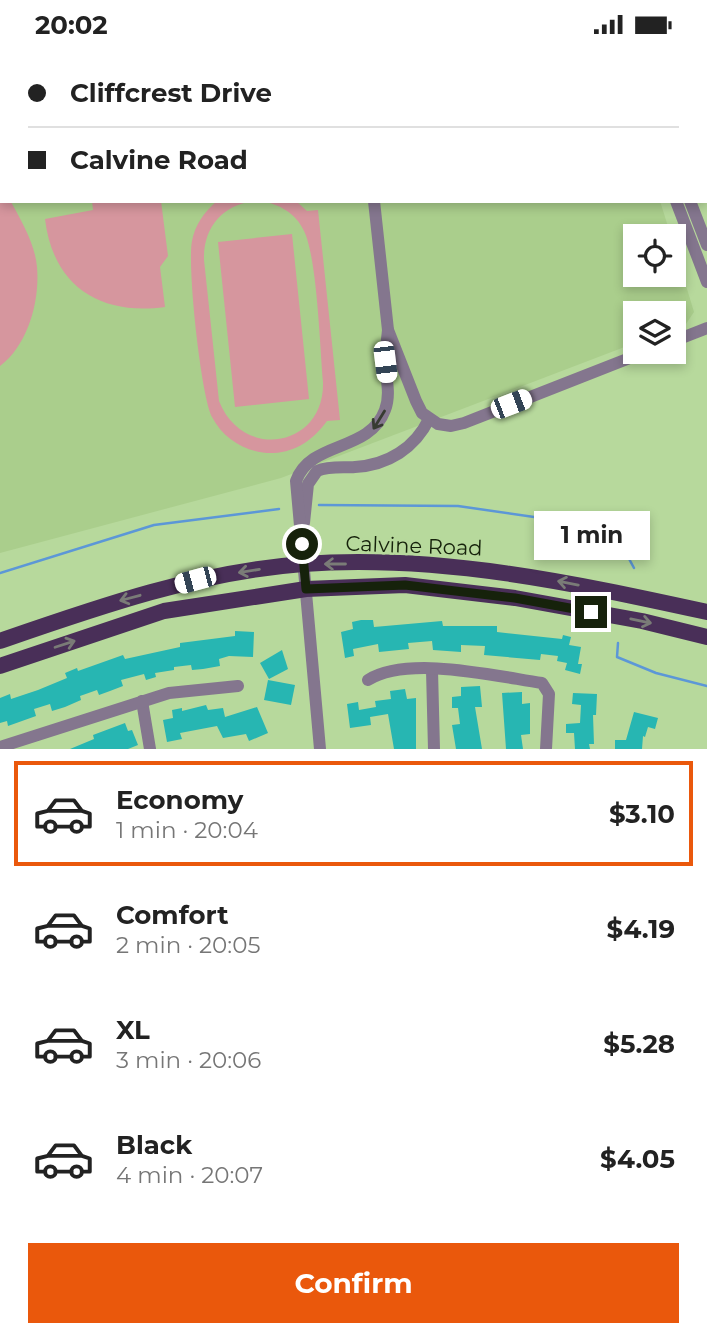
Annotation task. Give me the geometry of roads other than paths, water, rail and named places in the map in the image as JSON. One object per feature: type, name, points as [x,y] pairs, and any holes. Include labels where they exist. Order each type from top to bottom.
[{"type":"main road","name":"Calvine Road","points":[[0,641],[104,605],[195,580],[304,564],[404,564],[499,571],[562,581],[707,612]]},
{"type":"main road","name":"Calvine Road","points":[[0,666],[164,611],[306,589],[405,585],[515,598],[642,621],[707,637]]},
{"type":"street","points":[[320,749],[295,492],[299,472],[321,455],[364,438],[380,420],[388,396],[385,362],[388,330],[374,203]]},
{"type":"street","points":[[677,203],[707,282]]},
{"type":"street","points":[[691,203],[707,244]]},
{"type":"street","points":[[686,336],[707,328]]},
{"type":"street","points":[[388,330],[415,401],[429,419],[445,426],[464,423],[623,361]]},
{"type":"street","points":[[302,544],[307,484],[312,475],[322,469],[369,466],[387,460],[416,440],[429,419]]},
{"type":"street","points":[[368,680],[391,669],[468,671],[542,684],[549,694],[546,749]]},
{"type":"street","points":[[432,670],[434,749]]},
{"type":"street","points":[[0,747],[169,693],[238,686]]},
{"type":"street","points":[[142,701],[150,749]]},
{"type":"waterway","points":[[319,505],[458,506],[541,518],[604,531],[621,544],[634,568]]},
{"type":"waterway","points":[[0,573],[154,525],[279,509]]},
{"type":"waterway","points":[[618,643],[617,657],[656,673],[707,686]]}]
